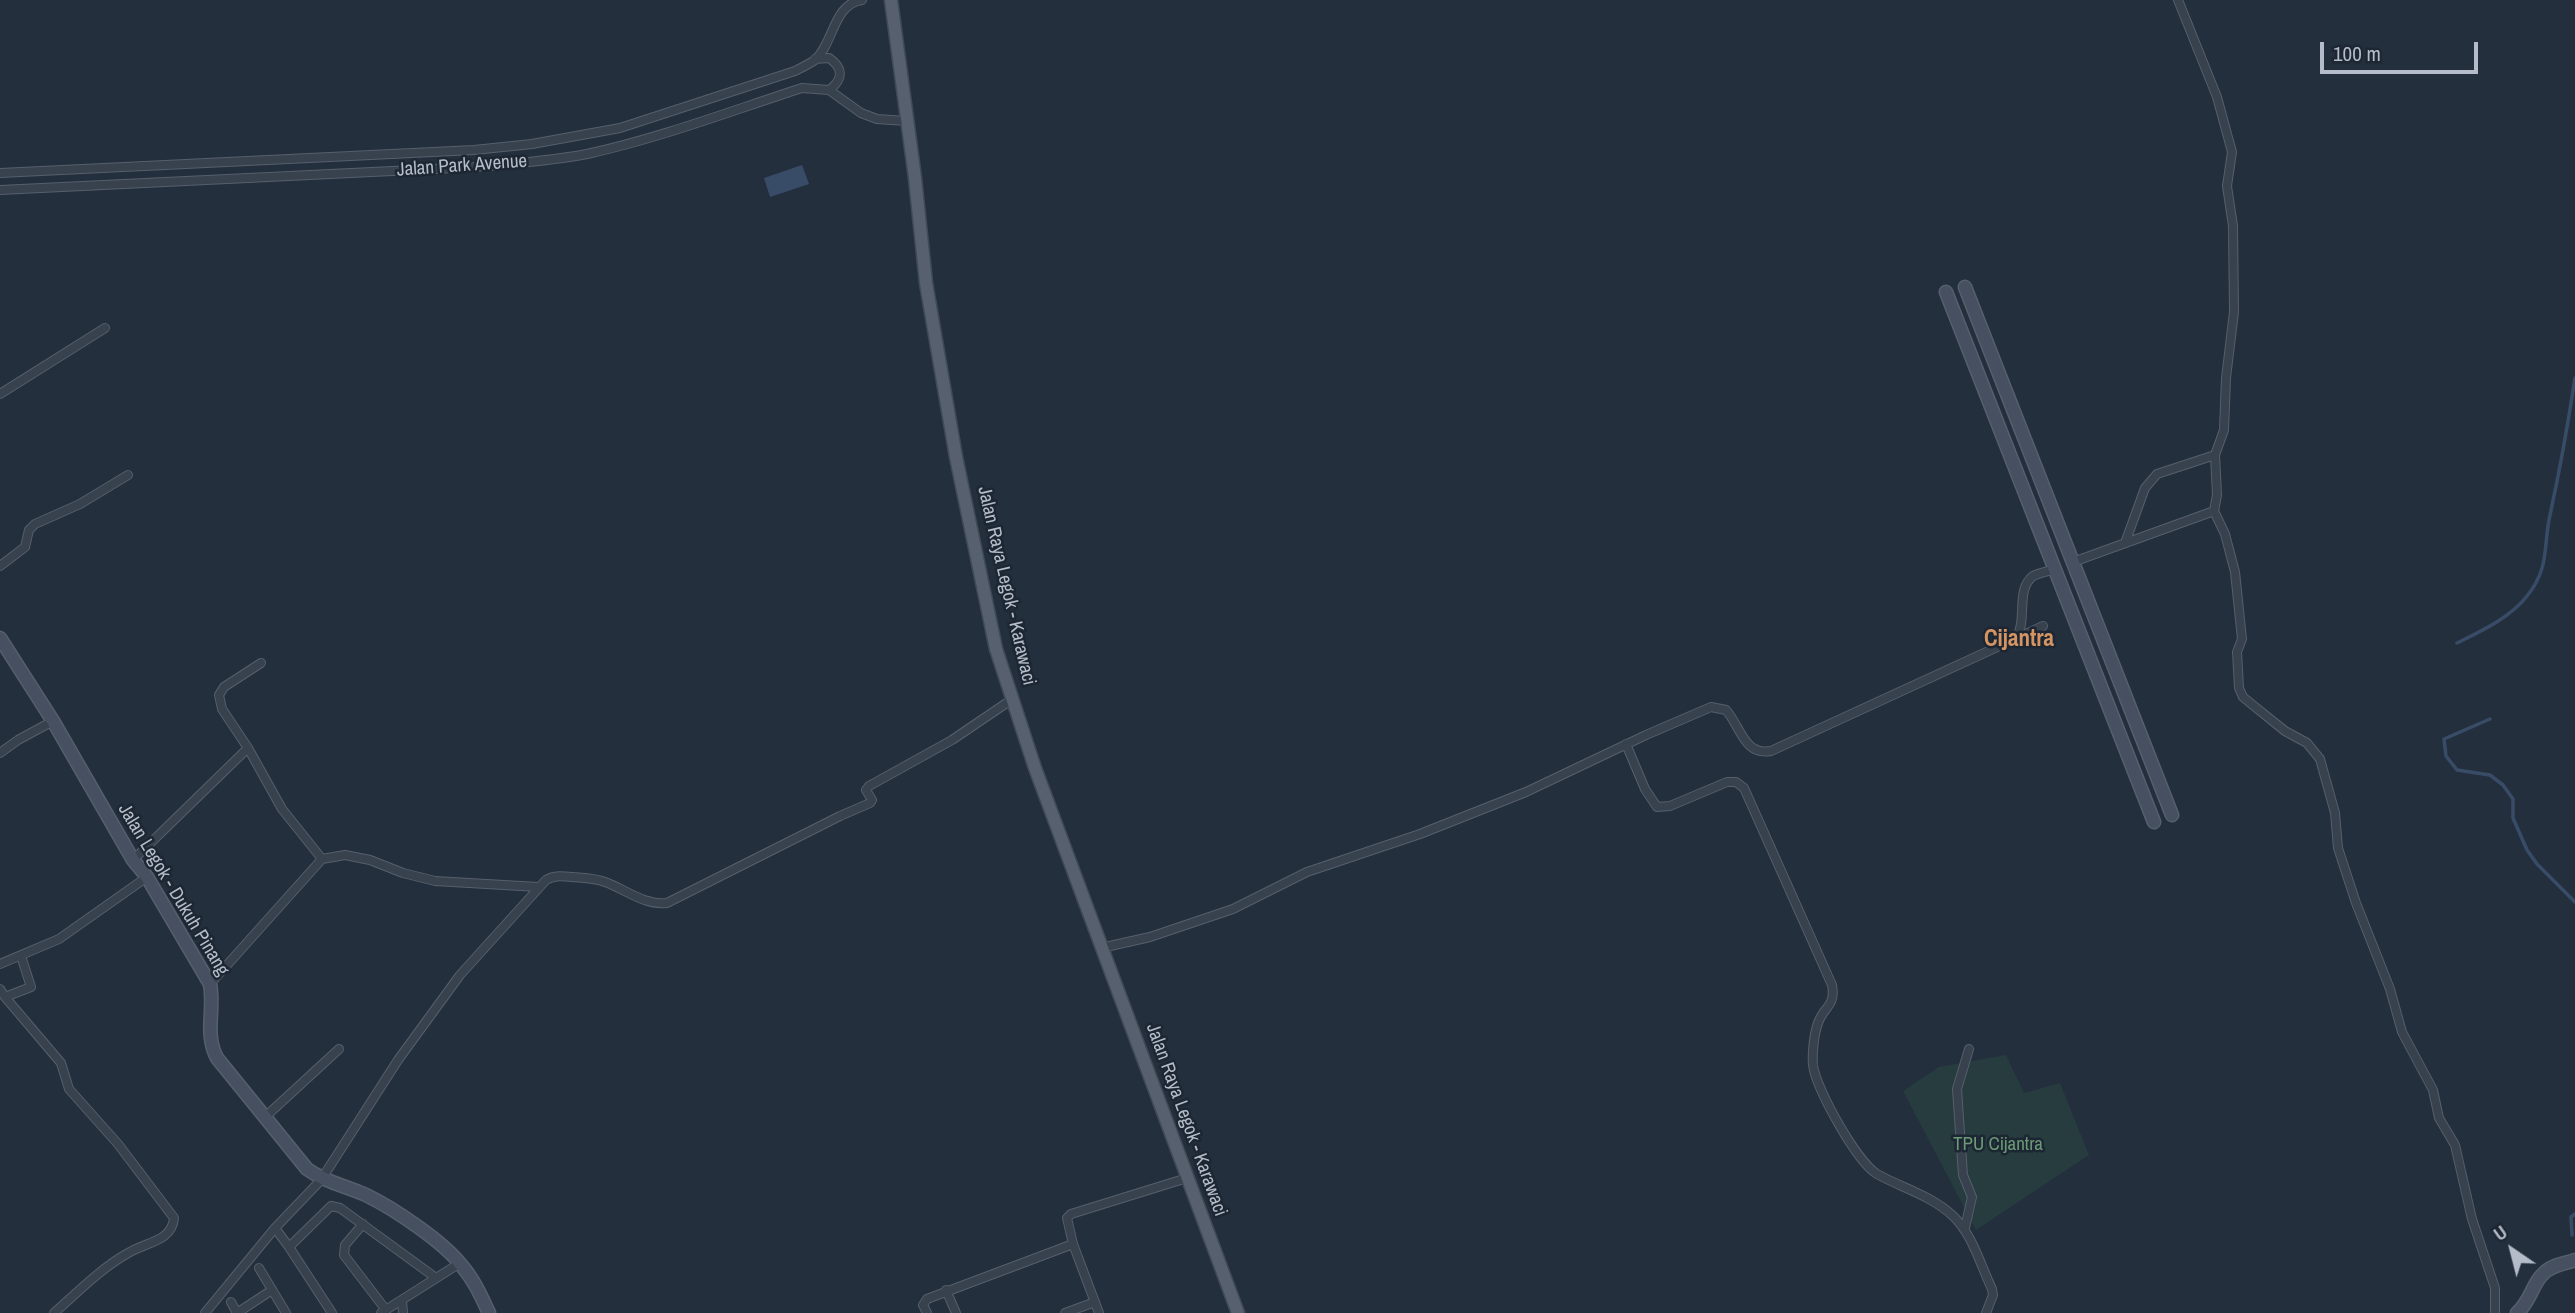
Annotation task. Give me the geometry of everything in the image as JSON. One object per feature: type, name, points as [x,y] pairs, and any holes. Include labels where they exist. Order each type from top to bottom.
[{"type":"main road","name":"Jalan Raya Legok - Karawaci","points":[[891,0],[926,283],[956,457],[996,649],[1011,700],[1101,948],[1238,1313]]},
{"type":"street","points":[[815,59],[829,40],[836,19],[853,1],[862,0]]},
{"type":"street","points":[[2178,0],[2217,97],[2232,152],[2227,186],[2233,226],[2234,312],[2224,430],[2215,454],[2217,495],[2214,510],[2225,534],[2235,572],[2242,639],[2237,652],[2239,688],[2243,697],[2285,731],[2307,743],[2320,759],[2335,813],[2338,848],[2356,904],[2390,989],[2402,1032],[2431,1086],[2439,1118],[2455,1144],[2472,1219],[2495,1287],[2495,1313]]},
{"type":"street","points":[[815,59],[829,58],[838,64],[841,74],[838,83],[829,90],[861,113],[877,119],[906,121]]},
{"type":"street","name":"Jalan Park Avenue","points":[[0,173],[474,150],[578,137],[751,86],[795,71],[815,59]]},
{"type":"street","points":[[751,86],[756,103]]},
{"type":"street","name":"Jalan Park Avenue","points":[[0,190],[475,167],[584,154],[802,88],[829,90]]},
{"type":"street","points":[[598,133],[601,150]]},
{"type":"street","points":[[578,137],[584,154]]},
{"type":"street","points":[[1965,287],[2172,815]]},
{"type":"street","points":[[1946,292],[2154,822]]},
{"type":"street","points":[[0,394],[105,328]]},
{"type":"street","points":[[2126,543],[2145,488],[2157,474],[2215,454]]},
{"type":"street","points":[[0,566],[25,547],[29,530],[35,524],[80,504],[128,475]]},
{"type":"street","points":[[2027,497],[2044,490]]},
{"type":"street","points":[[2073,562],[2214,510]]},
{"type":"street","points":[[2016,639],[2022,628],[2022,594],[2033,577],[2055,569]]},
{"type":"street","points":[[1101,948],[1150,937],[1233,909],[1307,872],[1443,825],[1526,792],[1711,707],[1726,710],[1735,720],[1748,745],[1761,752],[1771,751],[2043,626]]},
{"type":"street","name":"Jalan Legok - Dukuh Pinang","points":[[0,638],[53,721],[133,860],[147,877],[210,984],[212,1048],[232,1078],[294,1156],[321,1180],[347,1187],[383,1204],[460,1263],[481,1294],[489,1313]]},
{"type":"street","points":[[261,663],[224,687],[219,695],[222,709],[248,748],[282,809],[322,859]]},
{"type":"street","points":[[2100,685],[2118,678]]},
{"type":"street","points":[[205,1313],[275,1228],[321,1180],[398,1060],[460,975],[550,877],[581,877],[601,881],[647,902],[657,905],[667,903],[870,803],[872,800],[866,790],[869,786],[952,740],[1011,700]]},
{"type":"street","points":[[0,753],[53,721]]},
{"type":"street","points":[[1626,744],[1645,789],[1657,807],[1670,806],[1727,782],[1736,782],[1744,788],[1832,985],[1833,1000],[1816,1027],[1813,1065],[1819,1085],[1857,1153],[1869,1168],[1922,1194],[1951,1214],[1965,1228],[1992,1289],[1993,1295],[1986,1313]]},
{"type":"street","points":[[133,860],[248,748]]},
{"type":"street","points":[[210,984],[322,859],[345,855],[370,860],[403,873],[435,881],[538,887]]},
{"type":"street","points":[[0,964],[59,939],[147,877]]},
{"type":"street","points":[[21,956],[31,987],[3,993],[61,1063],[69,1089],[118,1144],[174,1218],[172,1229],[165,1237],[124,1255],[54,1313]]},
{"type":"street","points":[[264,1118],[339,1049]]},
{"type":"street","points":[[1965,1228],[1972,1197],[1964,1175],[1957,1089],[1969,1049]]},
{"type":"street","points":[[1099,1313],[1073,1244],[1067,1218],[1071,1214],[1186,1178]]},
{"type":"street","points":[[289,1247],[331,1206],[340,1208],[436,1278]]},
{"type":"street","points":[[363,1224],[345,1245],[344,1255],[383,1311],[460,1263]]},
{"type":"street","points":[[275,1228],[332,1313]]},
{"type":"street","points":[[927,1313],[923,1306],[925,1301],[946,1290],[1073,1244]]},
{"type":"street","points":[[2517,1313],[2528,1302],[2539,1278],[2545,1272],[2575,1260]]},
{"type":"street","points":[[259,1268],[286,1313]]},
{"type":"street","points":[[231,1303],[237,1313],[272,1290]]},
{"type":"street","points":[[946,1290],[956,1313]]},
{"type":"street","points":[[402,1300],[403,1313]]},
{"type":"street","points":[[1065,1313],[1095,1302]]},
{"type":"green space","name":"TPU Cijantra","points":[[2006,1055],[2024,1093],[2060,1083],[2089,1155],[1976,1230],[1903,1091],[1939,1067]]},
{"type":"water","points":[[802,165],[809,184],[770,197],[764,178]]},
{"type":"waterway","points":[[2457,643],[2512,611],[2527,596],[2539,576],[2543,566],[2575,378]]},
{"type":"waterway","points":[[2490,719],[2444,739],[2446,756],[2457,770],[2490,775],[2503,785],[2513,799],[2513,818],[2527,850],[2537,864],[2575,902]]},
{"type":"waterway","points":[[2572,1235],[2571,1217],[2575,1214]]},
{"type":"district","name":"Cijantra","points":[[2019,640]]}]
